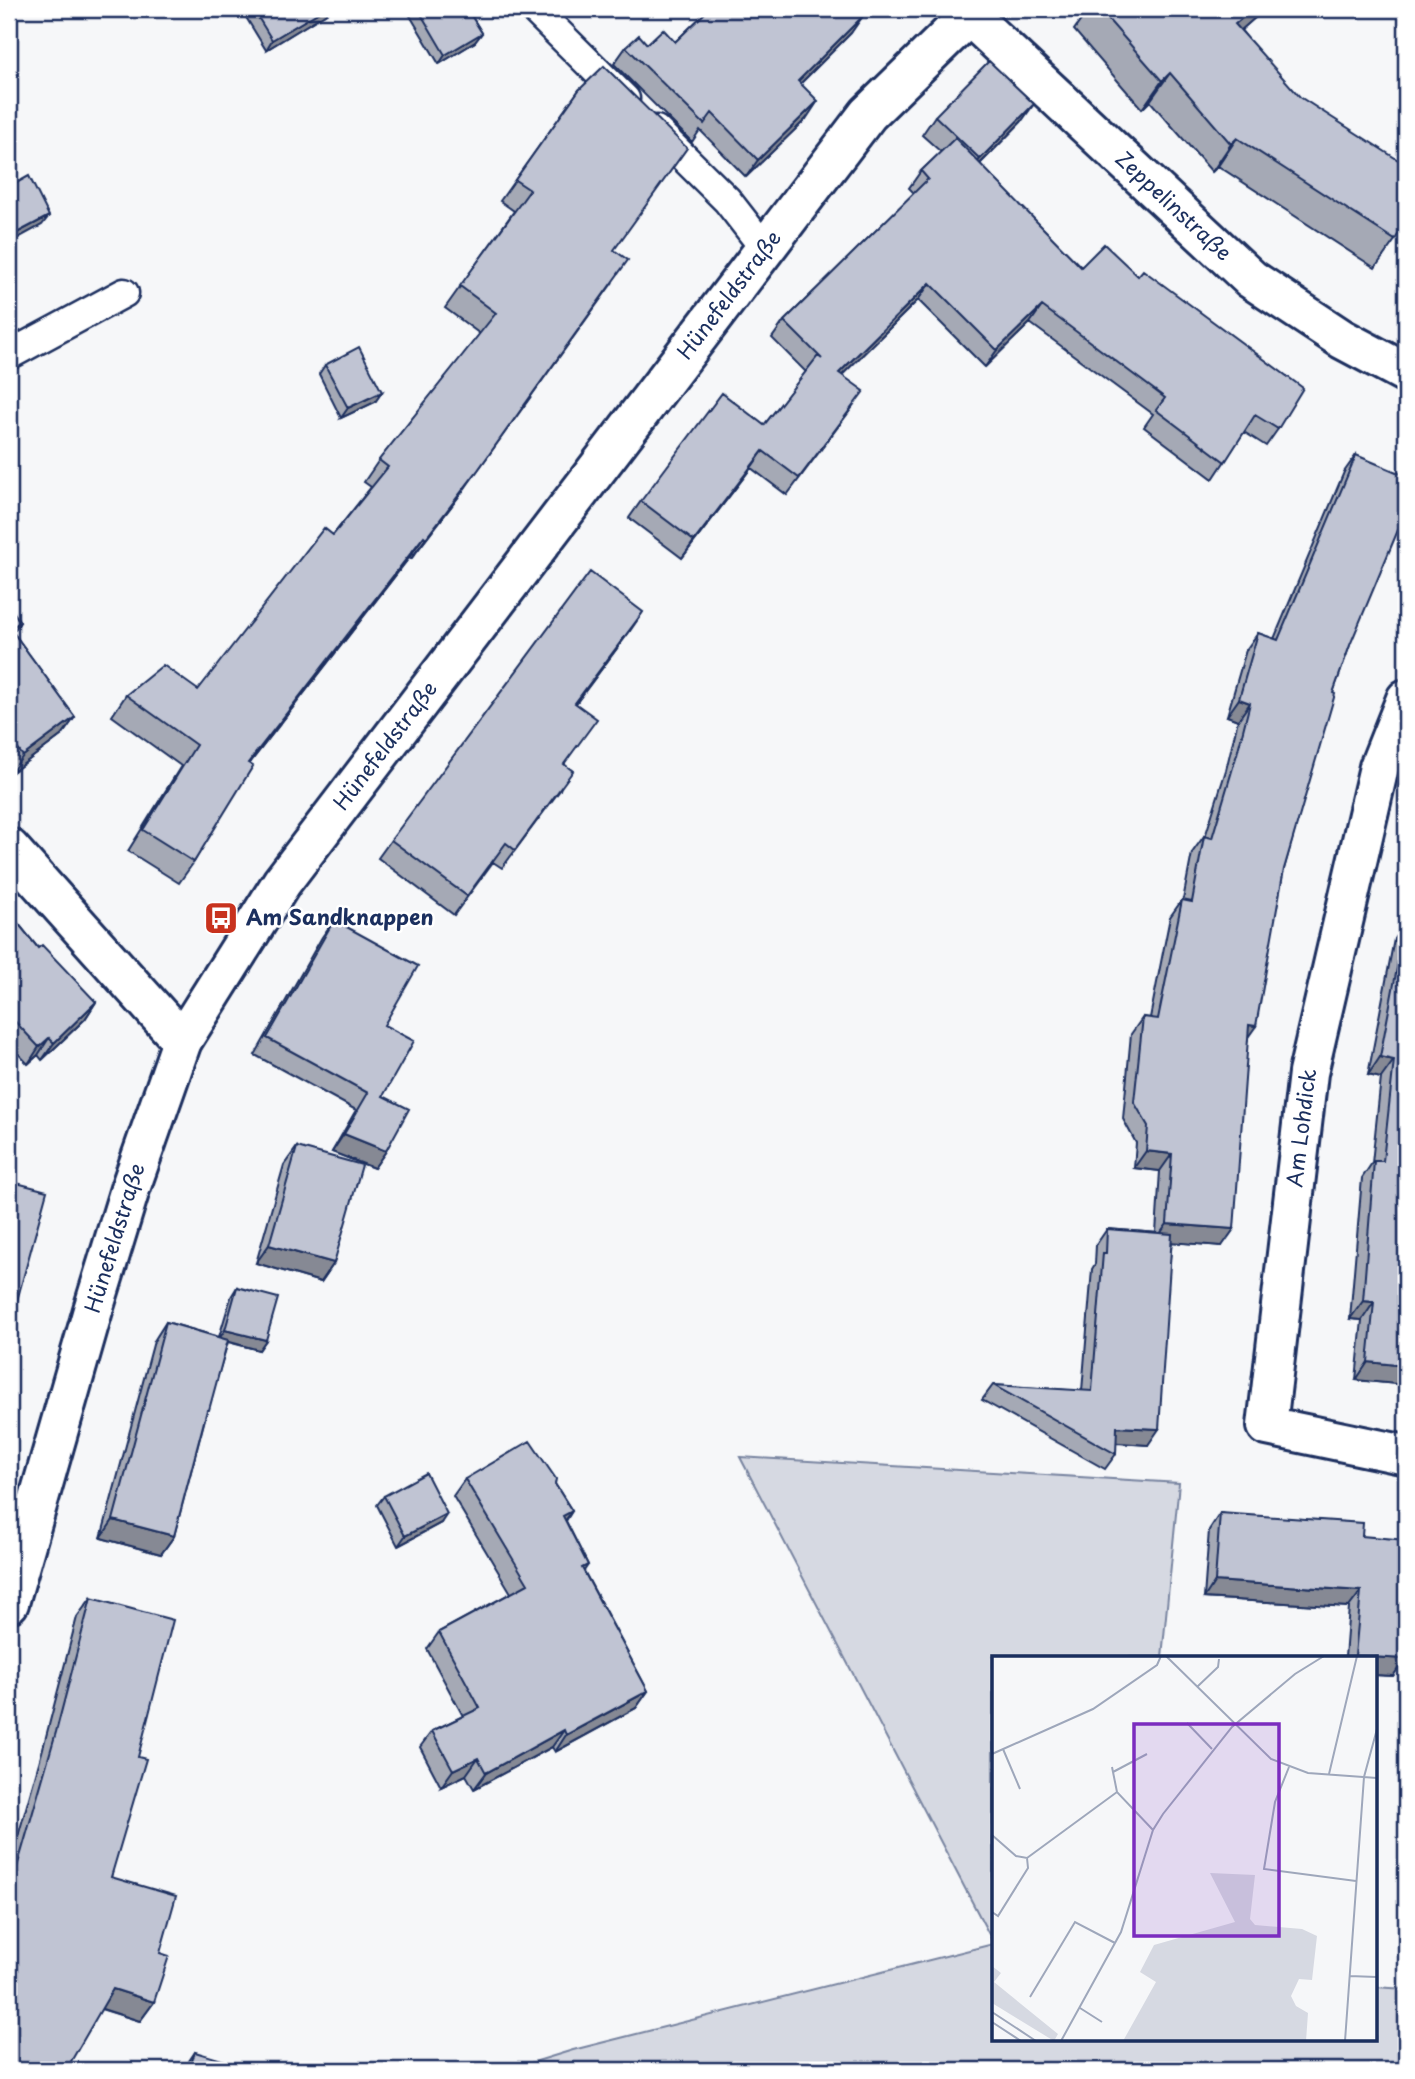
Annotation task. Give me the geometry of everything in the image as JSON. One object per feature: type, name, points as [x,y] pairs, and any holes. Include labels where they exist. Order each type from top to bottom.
[{"type":"street","name":"Hünefeldstraße","points":[[9,1603],[96,1297],[130,1189],[182,1041],[282,882],[868,114],[969,11]]},
{"type":"street","name":"Zeppelinstraße","points":[[969,11],[1251,279],[1342,339],[1406,373]]},
{"type":"street","name":"Am Lohdick","points":[[1406,699],[1379,767],[1308,1073],[1267,1426],[1406,1455]]},
{"type":"street","points":[[9,848],[182,1041]]},
{"type":"lane","points":[[534,9],[727,200],[765,249]]},
{"type":"lane","points":[[9,355],[124,293]]},
{"type":"shaded area","points":[[740,1457],[1179,1483],[1162,1656],[992,1656],[992,1940]]},
{"type":"shaded area","points":[[992,1944],[992,2040],[1376,2040],[1376,1987],[1406,1989],[1406,2070],[508,2070],[573,2050]]},
{"type":"building","points":[[253,9],[324,9],[272,40]]},
{"type":"building","points":[[418,9],[467,9],[482,33],[445,55]]},
{"type":"building","points":[[709,9],[860,9],[858,10],[863,16],[798,81],[818,101],[758,160],[712,113],[704,124],[626,47],[639,35],[647,44],[663,29],[675,42]]},
{"type":"building","points":[[1099,9],[1253,9],[1235,24],[1300,97],[1406,165],[1406,221],[1395,240],[1237,138],[1231,144],[1170,73],[1162,81]]},
{"type":"building","points":[[989,61],[1034,104],[980,159],[935,116]]},
{"type":"building","points":[[604,66],[687,148],[614,250],[628,260],[478,470],[248,763],[253,766],[194,862],[143,830],[196,745],[126,695],[163,665],[198,690],[324,528],[333,535],[388,467],[379,460],[496,313],[460,286],[530,190],[515,180],[579,90]]},
{"type":"building","points":[[955,138],[1081,267],[1104,244],[1138,276],[1143,270],[1303,388],[1278,429],[1255,415],[1225,462],[1156,410],[1165,398],[1042,306],[997,350],[930,283],[839,373],[864,391],[799,478],[763,451],[694,541],[641,501],[722,393],[764,425],[818,356],[822,359],[784,321],[928,179],[921,171]]},
{"type":"building","points":[[29,176],[49,216],[9,237],[9,187]]},
{"type":"building","points":[[359,347],[382,392],[348,408],[325,365]]},
{"type":"building","points":[[1356,455],[1406,476],[1406,511],[1333,693],[1335,694],[1284,869],[1256,1026],[1249,1025],[1234,1229],[1167,1224],[1172,1154],[1146,1151],[1148,1126],[1134,1102],[1143,1017],[1158,1019],[1182,900],[1192,902],[1204,836],[1212,838],[1237,754],[1250,703],[1239,699],[1258,633],[1278,640]]},
{"type":"building","points":[[590,572],[643,612],[575,703],[597,719],[564,764],[573,771],[515,850],[506,843],[467,896],[391,840]]},
{"type":"building","points":[[9,605],[20,622],[10,628],[75,717],[23,756],[9,737]]},
{"type":"building","points":[[9,912],[38,948],[42,945],[96,1002],[54,1043],[49,1038],[39,1047],[9,1015]]},
{"type":"building","points":[[334,920],[418,966],[384,1025],[414,1041],[383,1096],[409,1109],[386,1151],[344,1134],[368,1093],[267,1038]]},
{"type":"building","points":[[1406,921],[1406,1366],[1368,1362],[1374,1302],[1363,1301],[1374,1161],[1383,1161],[1394,1060],[1380,1057]]},
{"type":"building","points":[[297,1147],[362,1165],[334,1263],[269,1245]]},
{"type":"building","points":[[9,1181],[47,1191],[9,1330]]},
{"type":"building","points":[[1107,1229],[1172,1234],[1159,1429],[1117,1427],[1116,1454],[993,1385],[1092,1391]]},
{"type":"building","points":[[237,1287],[278,1298],[266,1340],[225,1330]]},
{"type":"building","points":[[166,1322],[228,1340],[174,1536],[113,1520]]},
{"type":"building","points":[[530,1441],[556,1479],[555,1484],[572,1511],[563,1516],[588,1565],[582,1568],[648,1691],[566,1735],[564,1730],[486,1773],[478,1758],[453,1770],[432,1731],[480,1708],[439,1632],[528,1584],[465,1479]]},
{"type":"building","points":[[426,1473],[447,1514],[405,1536],[384,1496]]},
{"type":"building","points":[[1220,1513],[1363,1523],[1362,1536],[1406,1540],[1405,1659],[1355,1656],[1361,1591],[1215,1581]]},
{"type":"building","points":[[91,1598],[173,1620],[138,1757],[146,1759],[111,1877],[176,1896],[160,1953],[169,1956],[154,2002],[113,1989],[66,2070],[9,2070],[9,1895]]},
{"type":"building","points":[[195,2052],[235,2064],[233,2070],[189,2070]]},
{"type":"place","name":"Am Sandknappen","points":[[221,918]]}]
